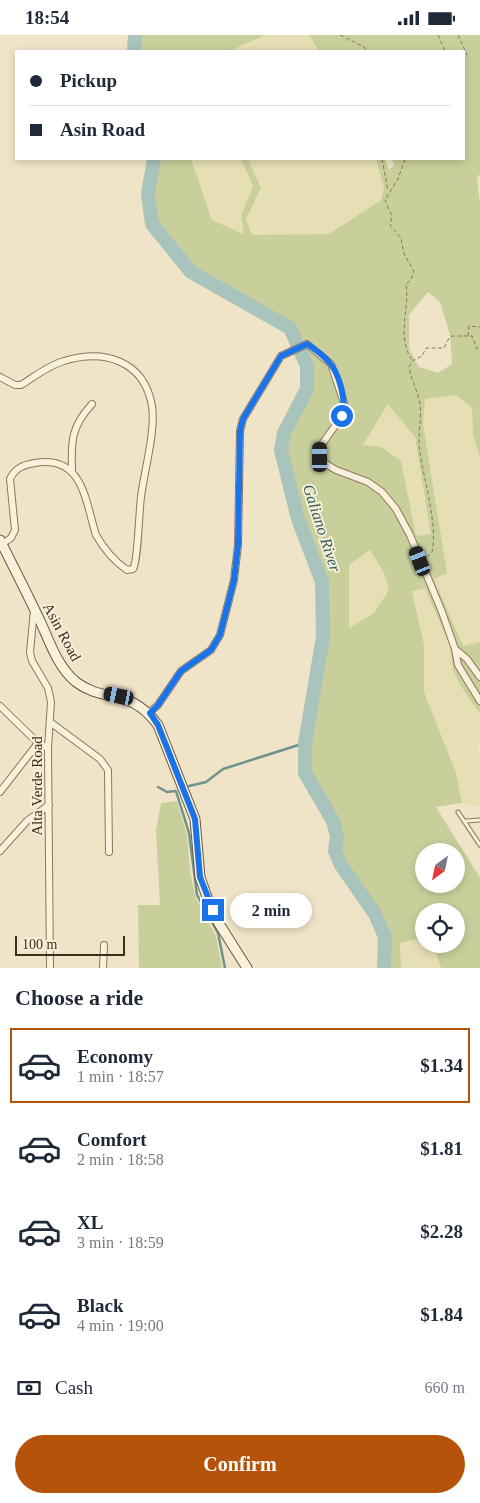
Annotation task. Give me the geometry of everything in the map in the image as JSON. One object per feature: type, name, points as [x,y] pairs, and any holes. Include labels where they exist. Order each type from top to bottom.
[{"type":"main road","name":"Asin Road","points":[[1,542],[55,655],[72,678],[84,687],[128,699],[150,713],[158,725],[195,819],[200,877],[207,897],[218,922],[247,968]]},
{"type":"street","points":[[150,713],[158,705],[181,671],[211,650],[220,635],[234,580],[238,545],[241,425],[281,356],[307,344],[332,364],[344,403],[342,416],[320,447],[320,457],[326,464],[368,482],[382,492],[396,509],[410,535],[442,612],[455,649],[458,665],[480,701]]},
{"type":"street","points":[[0,377],[15,385],[21,385],[62,361],[97,355],[126,365],[142,380],[152,407],[152,427],[138,518],[136,562],[133,569],[127,570],[122,566],[101,543],[96,535],[79,480],[72,471],[64,466],[44,462],[22,465],[17,469],[10,479],[15,530],[11,539],[1,542]]},
{"type":"street","points":[[72,471],[72,437],[82,415],[92,404]]},
{"type":"street","name":"Alta Verde Road","points":[[34,610],[30,652],[32,661],[50,694],[48,748],[50,968]]},
{"type":"street","points":[[455,649],[468,659],[480,677]]},
{"type":"street","points":[[0,705],[38,743],[48,748]]},
{"type":"street","points":[[50,722],[100,759],[108,770],[109,852]]},
{"type":"street","points":[[0,792],[38,743]]},
{"type":"street","points":[[1,848],[27,821],[49,805]]},
{"type":"street","points":[[103,968],[104,945]]},
{"type":"lane","points":[[458,812],[466,821],[480,845]]},
{"type":"lane","points":[[466,821],[480,820]]},
{"type":"path","points":[[340,35],[366,50]]},
{"type":"path","points":[[438,35],[444,50]]},
{"type":"path","points":[[458,35],[465,50]]},
{"type":"path","points":[[465,51],[467,55]]},
{"type":"path","points":[[382,160],[388,191]]},
{"type":"path","points":[[405,160],[398,179],[388,191],[385,200],[392,216],[390,225],[401,238],[404,255],[414,271],[411,279],[406,284],[408,297],[404,325],[406,346],[412,361]]},
{"type":"path","points":[[468,337],[469,326],[480,327]]},
{"type":"path","points":[[420,561],[432,552],[433,547],[426,475],[420,455],[418,430],[420,404],[409,367],[412,361],[422,356],[428,346],[444,348],[449,338],[452,337],[472,336],[477,349],[480,349]]},
{"type":"shaded area","points":[[265,35],[309,35],[318,50],[232,50]]},
{"type":"shaded area","points":[[191,160],[241,160],[253,186],[241,216],[245,234],[212,220]]},
{"type":"shaded area","points":[[248,160],[376,160],[384,188],[382,200],[329,234],[252,235],[246,219],[261,188]]},
{"type":"shaded area","points":[[456,395],[472,408],[473,435],[480,457],[480,642],[463,646],[434,579],[447,573],[423,424],[425,399]]},
{"type":"shaded area","points":[[388,404],[415,437],[432,534],[416,537],[401,461],[363,445]]},
{"type":"shaded area","points":[[371,550],[384,573],[389,590],[374,613],[349,628],[349,565]]},
{"type":"shaded area","points":[[425,588],[450,646],[453,670],[460,685],[480,714],[480,742],[477,744],[480,754],[480,807],[462,803],[456,773],[424,692],[424,645],[412,590]]},
{"type":"shaded area","points":[[415,939],[415,953],[436,953],[441,968],[401,968],[400,943]]},
{"type":"green space","points":[[135,35],[265,35],[232,50],[134,50]]},
{"type":"green space","points":[[309,35],[480,35],[480,175],[477,176],[480,204],[480,457],[473,435],[472,408],[456,395],[425,399],[423,424],[447,573],[434,579],[463,646],[480,642],[480,714],[460,685],[453,670],[450,646],[425,588],[412,591],[424,645],[424,692],[456,773],[462,803],[436,807],[458,843],[415,843],[415,893],[465,893],[465,854],[480,878],[480,968],[441,968],[436,953],[465,953],[465,903],[415,903],[415,939],[400,943],[401,968],[384,968],[385,937],[375,914],[341,865],[335,851],[337,836],[333,821],[305,773],[305,743],[323,637],[322,582],[298,519],[281,450],[284,433],[307,389],[307,366],[290,328],[191,272],[152,224],[148,194],[154,160],[191,160],[212,220],[244,234],[241,216],[253,186],[241,160],[248,160],[261,188],[246,219],[252,235],[329,234],[381,200],[384,188],[376,160],[385,160],[389,170],[394,165],[392,160],[465,160],[465,50],[318,50]],"holes":[[[428,292],[440,302],[450,335],[452,364],[438,373],[419,367],[409,348],[409,315]],[[388,404],[415,437],[431,534],[416,536],[401,461],[381,447],[363,445]],[[370,550],[384,573],[389,590],[374,613],[349,628],[349,565]]]},
{"type":"green space","points":[[177,801],[187,835],[190,870],[195,896],[216,936],[222,968],[139,968],[138,905],[160,905],[156,830],[161,803]]},
{"type":"waterway","name":"Galiano River","points":[[134,50],[135,35]]},
{"type":"waterway","name":"Galiano River","points":[[154,160],[148,194],[152,224],[191,272],[290,328],[307,366],[307,389],[284,433],[281,450],[298,519],[322,582],[323,637],[305,743],[305,773],[333,821],[337,836],[335,851],[341,865],[375,914],[385,937],[384,968]]},
{"type":"waterway","points":[[189,786],[206,782],[223,769],[305,743]]},
{"type":"waterway","points":[[158,787],[167,792],[176,791],[189,833],[197,895],[218,933],[225,968]]},
{"type":"route","points":[[213,910],[200,877],[200,850],[195,819],[176,765],[158,725],[150,713],[158,705],[181,671],[211,650],[220,635],[234,580],[238,545],[240,431],[243,419],[281,356],[307,344],[327,359],[332,364],[340,385],[344,403],[342,416]]}]
